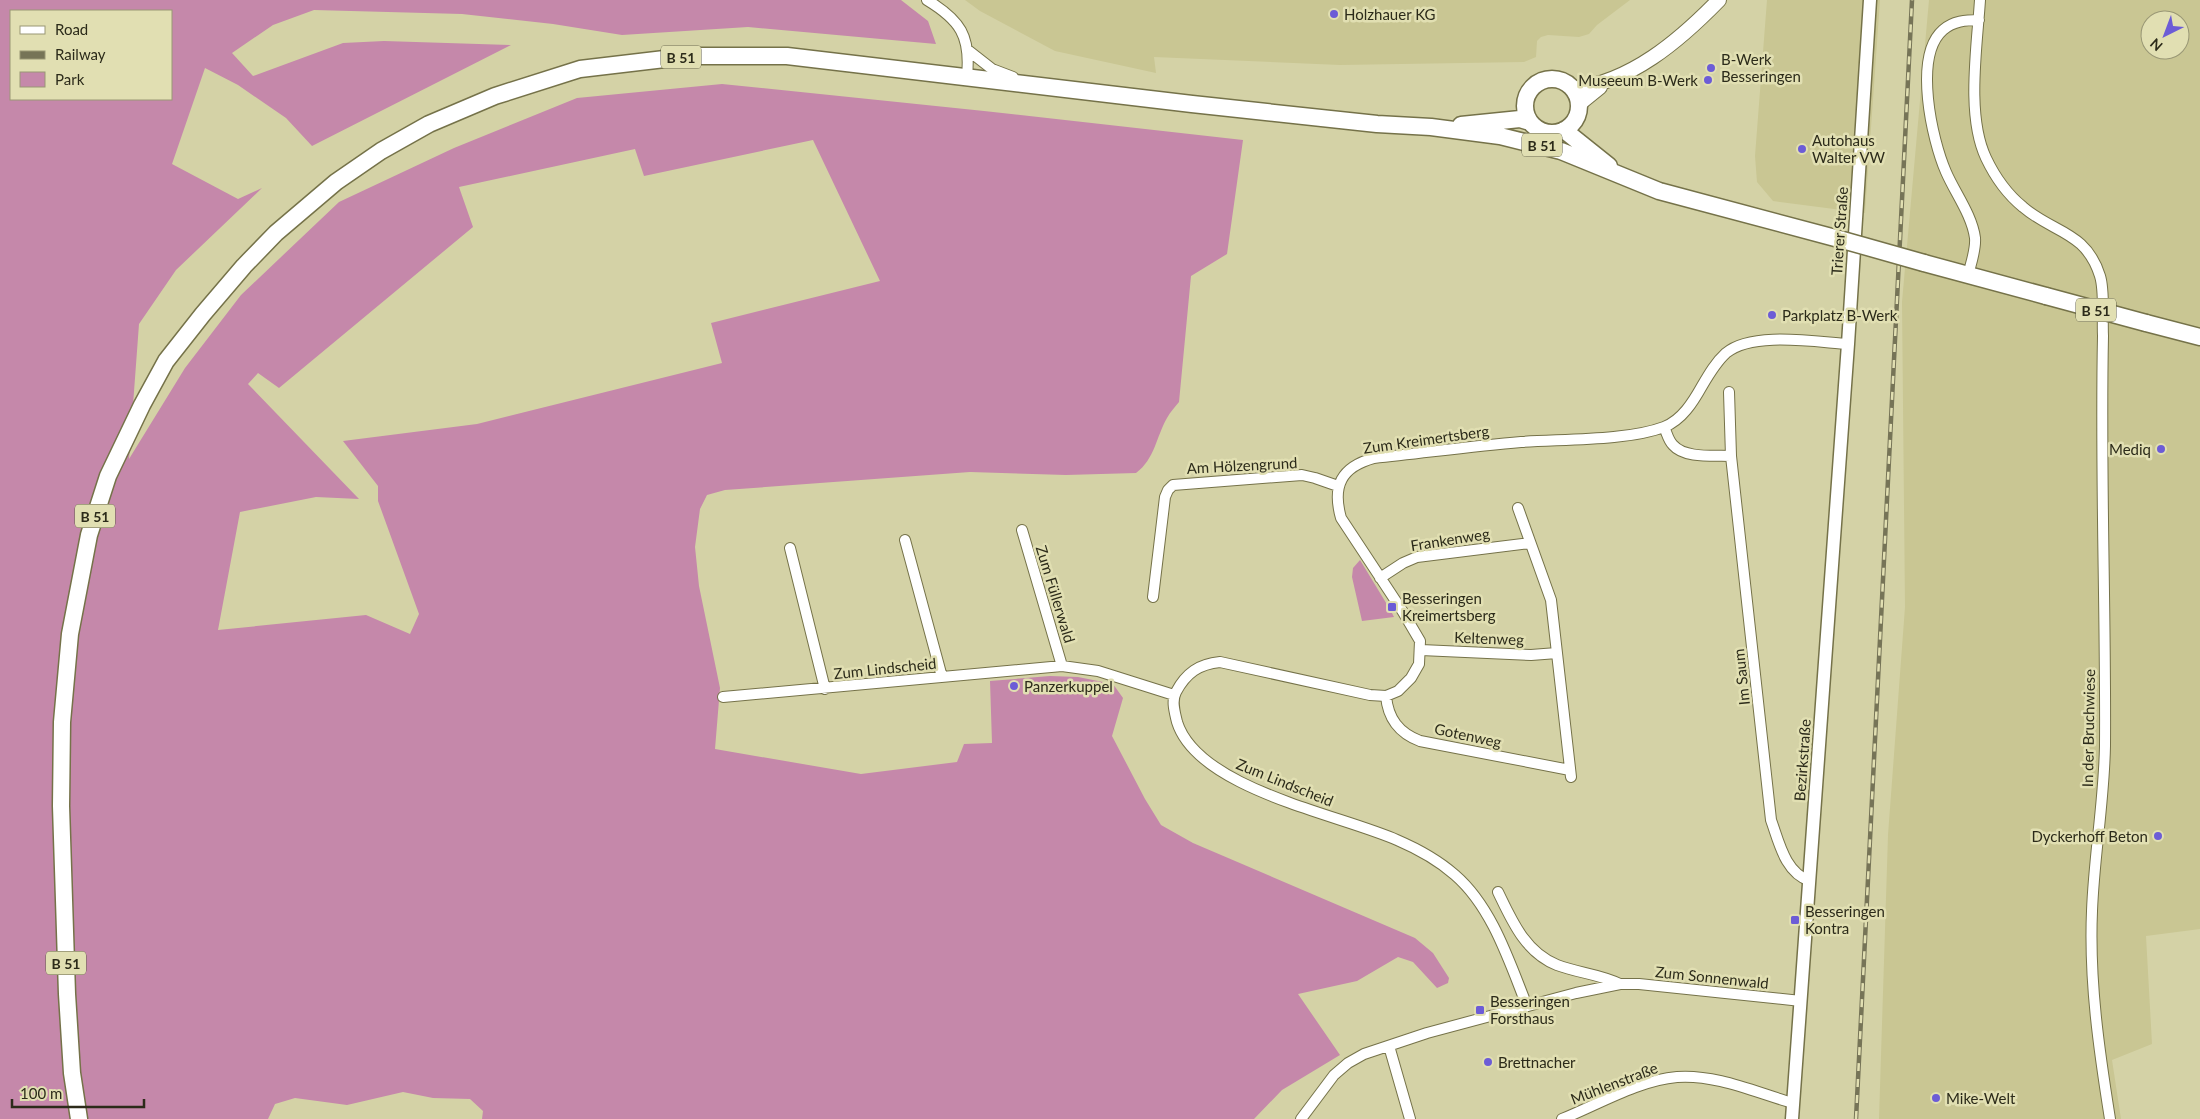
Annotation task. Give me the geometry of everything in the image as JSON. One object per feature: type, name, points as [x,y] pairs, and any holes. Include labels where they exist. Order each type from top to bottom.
[{"type":"main road","points":[[1576,96],[1637,66],[1668,46],[1688,30],[1719,0]]},
{"type":"main road","name":"B 51","points":[[79,1119],[72,1073],[67,994],[61,806],[62,722],[70,634],[89,535],[108,476],[142,405],[166,361],[244,266],[276,233],[336,182],[381,151],[429,124],[495,96],[580,70],[690,56],[788,56],[1377,124],[1432,127],[1500,136],[1544,146],[1646,187],[2200,337]]},
{"type":"main road","points":[[1546,80],[1563,82],[1576,96],[1577,115],[1568,127],[1547,132],[1530,122],[1526,113],[1525,103],[1532,88],[1546,80]]},
{"type":"main road","name":"B 51","points":[[1477,123],[1520,109],[1525,103]]},
{"type":"main road","name":"B 51","points":[[1432,127],[1520,119],[1530,122]]},
{"type":"main road","name":"B 51","points":[[1568,127],[1594,154],[1616,170],[1646,187]]},
{"type":"street","points":[[926,0],[954,21],[966,40],[969,50],[967,76]]},
{"type":"street","name":"Trierer Straße","points":[[1843,403],[1870,0]]},
{"type":"street","name":"In der Bruchwiese","points":[[1980,0],[1975,106],[1978,132],[1986,157],[2008,192],[2024,208],[2081,243],[2092,256],[2100,278],[2103,336],[2104,776],[2094,872],[2092,940],[2096,1026],[2110,1119]]},
{"type":"street","points":[[1968,275],[1975,247],[1975,237],[1972,224],[1945,171],[1938,149],[1929,104],[1928,69],[1930,53],[1943,29],[1965,20],[1979,20]]},
{"type":"street","points":[[969,50],[992,69],[1038,84]]},
{"type":"street","name":"Zum Kreimertsberg","points":[[1338,486],[1348,471],[1355,465],[1374,458],[1520,442],[1640,433],[1664,427],[1676,420],[1684,412],[1696,398],[1717,362],[1737,346],[1749,342],[1778,340],[1848,344]]},
{"type":"street","name":"Im Saum","points":[[1729,392],[1731,456],[1771,820],[1785,857],[1794,872],[1810,881]]},
{"type":"street","name":"Bezirkstraße","points":[[1792,1119],[1843,403]]},
{"type":"street","points":[[1664,427],[1669,440],[1674,447],[1680,450],[1703,455],[1731,456]]},
{"type":"street","name":"Am Hölzengrund","points":[[1153,598],[1165,497],[1172,486],[1302,475],[1338,486]]},
{"type":"street","points":[[1174,695],[1187,676],[1196,668],[1220,662],[1350,692],[1386,696],[1398,691],[1411,678],[1419,664],[1420,641],[1341,518],[1337,504],[1338,486]]},
{"type":"street","points":[[1518,508],[1551,600],[1557,653]]},
{"type":"street","name":"Zum Füllerwald","points":[[1022,530],[1062,666]]},
{"type":"street","points":[[904,540],[942,677]]},
{"type":"street","name":"Frankenweg","points":[[1380,578],[1403,563],[1417,557],[1530,543]]},
{"type":"street","points":[[790,548],[825,689]]},
{"type":"street","name":"Keltenweg","points":[[1420,650],[1531,655],[1557,653]]},
{"type":"street","name":"Gotenweg","points":[[1386,696],[1390,716],[1398,728],[1408,736],[1571,774],[1557,653]]},
{"type":"street","name":"Zum Lindscheid","points":[[723,697],[1062,666],[1098,671],[1174,695],[1175,715],[1179,728],[1193,748],[1219,771],[1271,795],[1396,839],[1420,851],[1455,874],[1480,902],[1527,1006]]},
{"type":"street","name":"Zum Sonnenwald","points":[[1498,892],[1516,928],[1529,946],[1541,956],[1557,964],[1606,977],[1620,984]]},
{"type":"street","name":"Zum Sonnenwald","points":[[1301,1119],[1326,1084],[1342,1068],[1364,1054],[1427,1033],[1576,992],[1620,984],[1801,1001]]},
{"type":"street","points":[[1389,1046],[1410,1119]]},
{"type":"street","name":"Mühlenstraße","points":[[1562,1119],[1650,1083],[1679,1077],[1723,1082],[1793,1103]]},
{"type":"shaded area","points":[[965,0],[1630,0],[1597,25],[1589,34],[1579,37],[1548,35],[1541,37],[1537,41],[1536,57],[1524,62],[1340,65],[1154,57],[1156,73],[1055,51],[980,11]]},
{"type":"shaded area","points":[[1767,0],[1880,0],[1865,213],[1773,201],[1757,182],[1755,156]]},
{"type":"shaded area","points":[[1929,0],[2200,0],[2200,929],[2146,936],[2152,1044],[2112,1060],[2121,1119],[1879,1119],[1888,835],[1905,607],[1902,302]]},
{"type":"green space","points":[[0,0],[901,0],[928,21],[936,44],[748,27],[622,35],[553,24],[462,14],[314,10],[273,25],[232,53],[253,76],[343,43],[384,41],[511,45],[312,146],[286,118],[238,85],[205,68],[172,164],[238,199],[262,188],[176,270],[139,324],[129,459],[185,368],[241,295],[339,202],[454,148],[577,98],[722,84],[1243,140],[1227,254],[1191,276],[1179,402],[1163,425],[1147,461],[1136,473],[1066,475],[970,472],[725,490],[707,495],[700,509],[695,547],[699,586],[720,688],[715,749],[861,774],[957,762],[964,744],[992,743],[990,681],[1050,676],[1078,677],[1113,684],[1123,698],[1112,736],[1161,825],[1193,843],[1415,938],[1433,953],[1449,978],[1448,983],[1437,988],[1413,962],[1398,957],[1357,981],[1298,994],[1340,1055],[1282,1090],[1254,1119],[482,1119],[483,1111],[470,1099],[433,1098],[403,1092],[347,1105],[295,1098],[275,1104],[268,1119],[0,1119]],"holes":[[[813,140],[880,281],[711,323],[722,363],[477,424],[343,441],[378,486],[378,501],[419,614],[410,634],[366,615],[218,630],[240,512],[316,497],[359,499],[248,384],[258,373],[279,388],[473,227],[459,187],[635,149],[644,176]]]},
{"type":"green space","points":[[1360,560],[1394,617],[1362,621],[1352,577],[1353,568]]},
{"type":"railway","points":[[1856,1119],[1912,0]]},
{"type":"place","name":"Holzhauer KG","points":[[1334,14]]},
{"type":"place","name":"B-Werk Besseringen","points":[[1711,68]]},
{"type":"place","name":"Museeum B-Werk","points":[[1708,80]]},
{"type":"place","name":"Autohaus Walter VW","points":[[1802,149]]},
{"type":"place","name":"Parkplatz B-Werk","points":[[1772,315]]},
{"type":"place","name":"Mediq","points":[[2161,449]]},
{"type":"place","name":"Besseringen Kreimertsberg","points":[[1392,607]]},
{"type":"place","name":"Panzerkuppel","points":[[1014,686]]},
{"type":"place","name":"Dyckerhoff Beton","points":[[2158,836]]},
{"type":"place","name":"Besseringen Kontra","points":[[1795,920]]},
{"type":"place","name":"Besseringen Forsthaus","points":[[1480,1010]]},
{"type":"place","name":"Brettnacher","points":[[1488,1062]]},
{"type":"place","name":"Mike-Welt","points":[[1936,1098]]}]
